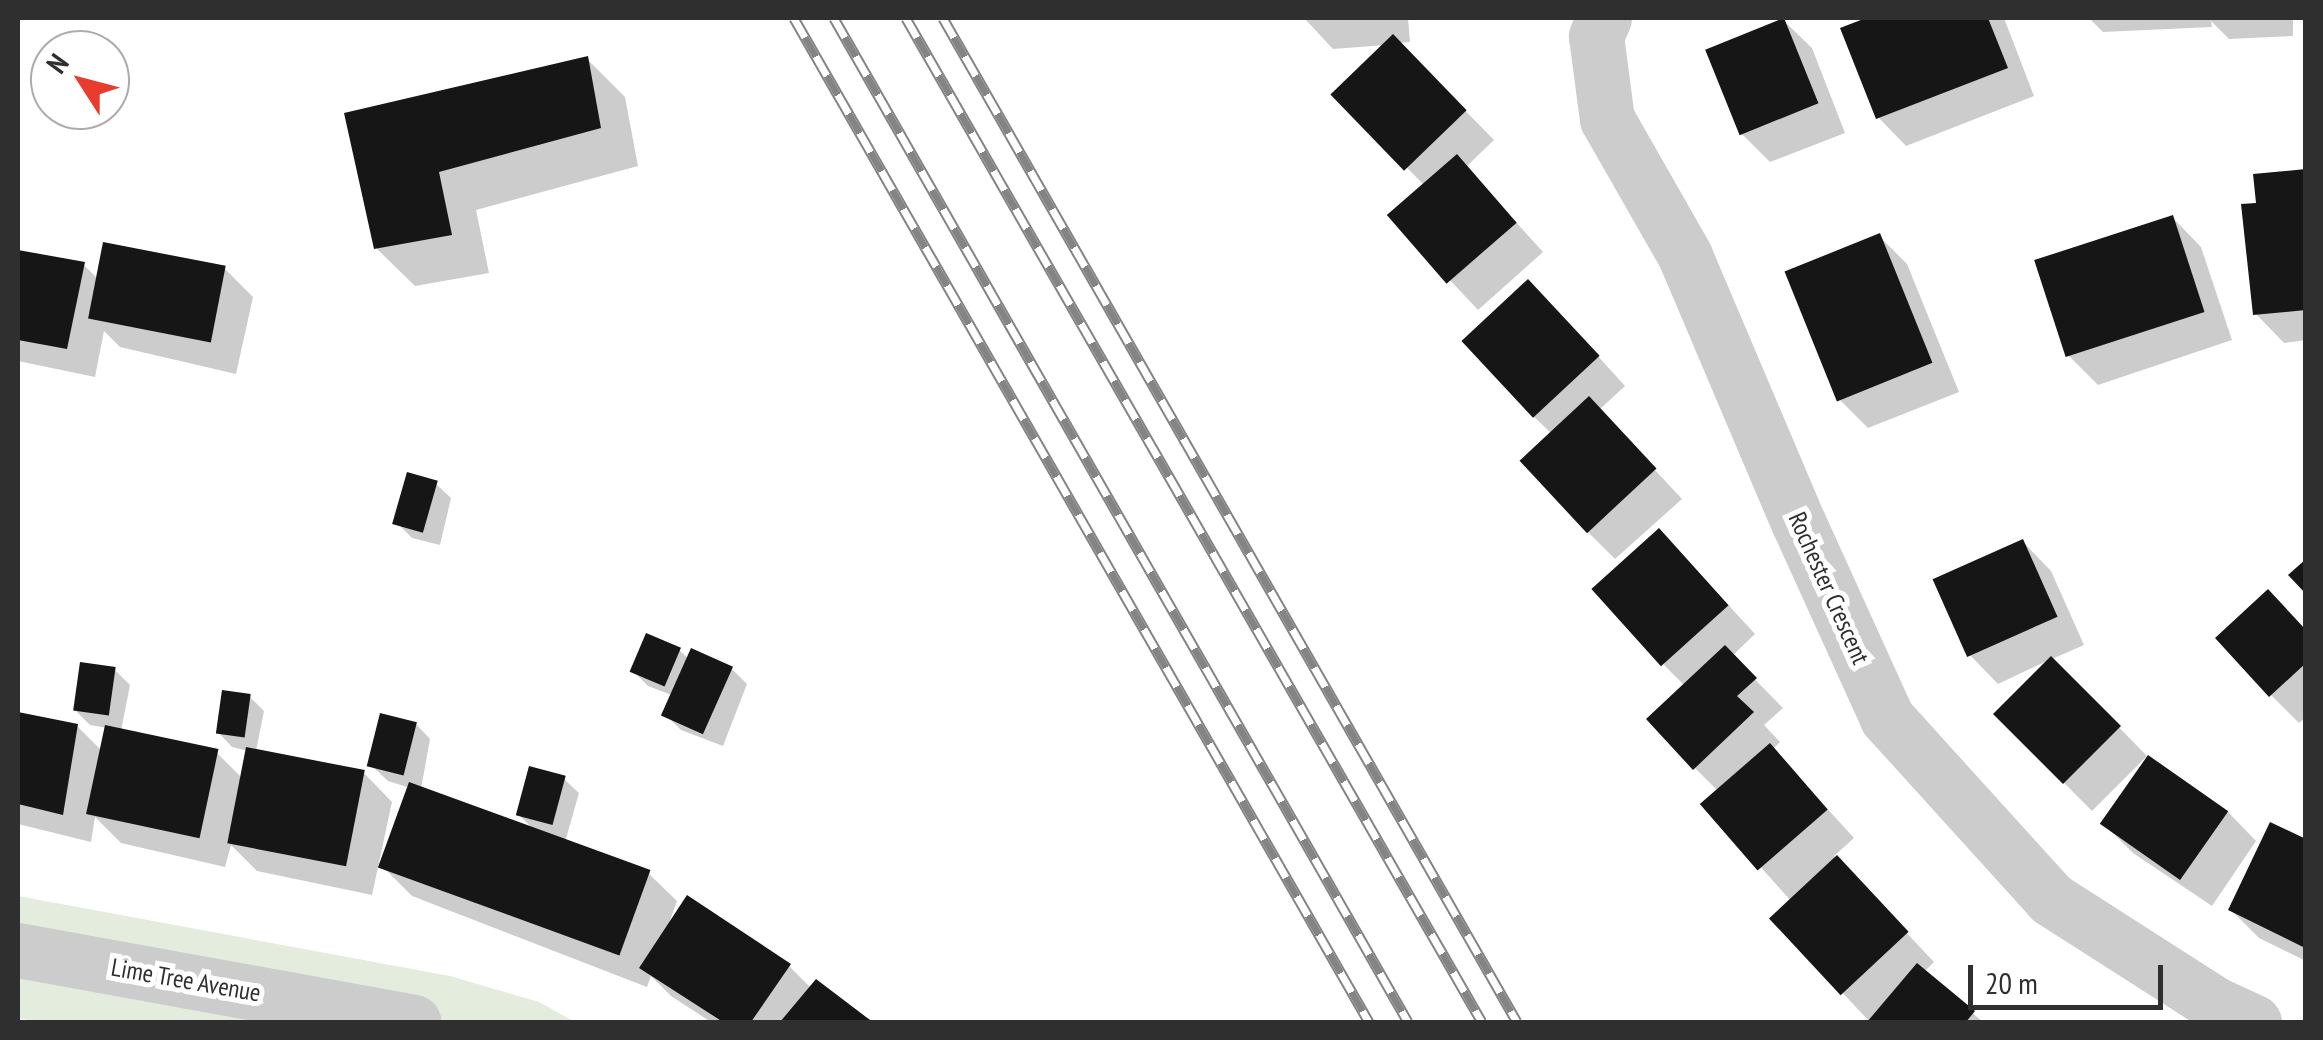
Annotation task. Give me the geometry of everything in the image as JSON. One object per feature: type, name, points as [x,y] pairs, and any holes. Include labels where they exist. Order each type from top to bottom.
[{"type":"street","name":"Rochester Crescent","points":[[1604,18],[1596,36],[1607,118],[1685,256],[1887,718],[2051,899],[2216,1004],[2254,1022]]},
{"type":"street","name":"Lime Tree Avenue","points":[[18,950],[401,1020]]},
{"type":"green space","points":[[18,896],[450,976],[539,1002],[575,1022],[38,1022],[18,1018]]},
{"type":"building","points":[[1784,18],[1818,103],[1740,135],[1705,50]]},
{"type":"building","points":[[1866,18],[1988,18],[2008,68],[1876,119],[1840,28]]},
{"type":"building","points":[[1393,34],[1467,110],[1404,171],[1330,94]]},
{"type":"building","points":[[588,56],[601,128],[439,172],[452,235],[374,249],[344,113]]},
{"type":"building","points":[[1457,154],[1517,223],[1447,284],[1387,215]]},
{"type":"building","points":[[2306,169],[2306,310],[2253,315],[2241,204],[2256,203],[2253,174]]},
{"type":"building","points":[[2173,215],[2205,312],[2066,357],[2034,260]]},
{"type":"building","points":[[1880,233],[1932,363],[1837,401],[1785,272]]},
{"type":"building","points":[[103,242],[226,266],[211,342],[88,319]]},
{"type":"building","points":[[18,250],[85,262],[67,349],[18,340]]},
{"type":"building","points":[[1528,279],[1600,356],[1533,418],[1461,341]]},
{"type":"building","points":[[1589,396],[1657,468],[1587,533],[1520,461]]},
{"type":"building","points":[[407,472],[438,481],[423,533],[392,524]]},
{"type":"building","points":[[1659,528],[1729,605],[1661,666],[1591,589]]},
{"type":"building","points":[[2023,539],[2058,617],[1967,657],[1933,579]]},
{"type":"building","points":[[2306,559],[2306,594],[2288,575]]},
{"type":"building","points":[[2268,589],[2306,630],[2306,663],[2269,697],[2215,638]]},
{"type":"building","points":[[646,633],[681,648],[665,687],[630,672]]},
{"type":"building","points":[[1725,645],[1757,678],[1737,696],[1754,712],[1693,770],[1646,719]]},
{"type":"building","points":[[691,648],[733,667],[703,734],[661,716]]},
{"type":"building","points":[[2051,656],[2121,726],[2063,784],[1993,714]]},
{"type":"building","points":[[80,662],[116,667],[109,716],[73,711]]},
{"type":"building","points":[[222,690],[251,694],[245,738],[216,734]]},
{"type":"building","points":[[18,712],[78,724],[63,815],[18,804]]},
{"type":"building","points":[[380,713],[417,722],[404,776],[367,766]]},
{"type":"building","points":[[105,725],[218,749],[200,838],[86,814]]},
{"type":"building","points":[[1770,743],[1828,809],[1758,870],[1700,804]]},
{"type":"building","points":[[246,747],[365,770],[346,866],[227,843]]},
{"type":"building","points":[[2148,755],[2228,811],[2180,880],[2100,824]]},
{"type":"building","points":[[529,766],[566,776],[553,825],[516,815]]},
{"type":"building","points":[[409,782],[651,870],[619,955],[378,868]]},
{"type":"building","points":[[2270,822],[2306,839],[2303,947],[2228,910]]},
{"type":"building","points":[[1837,855],[1909,932],[1841,995],[1769,918]]},
{"type":"building","points":[[687,895],[791,964],[751,1022],[723,1022],[639,968]]},
{"type":"building","points":[[1917,963],[1975,1011],[1966,1022],[1867,1022]]},
{"type":"building","points":[[816,979],[866,1017],[873,1022],[780,1022]]},
{"type":"railway","points":[[794,18],[1369,1022]]},
{"type":"railway","points":[[834,18],[1408,1022]]},
{"type":"railway","points":[[906,18],[1482,1022]]},
{"type":"railway","points":[[943,18],[1517,1022]]}]
